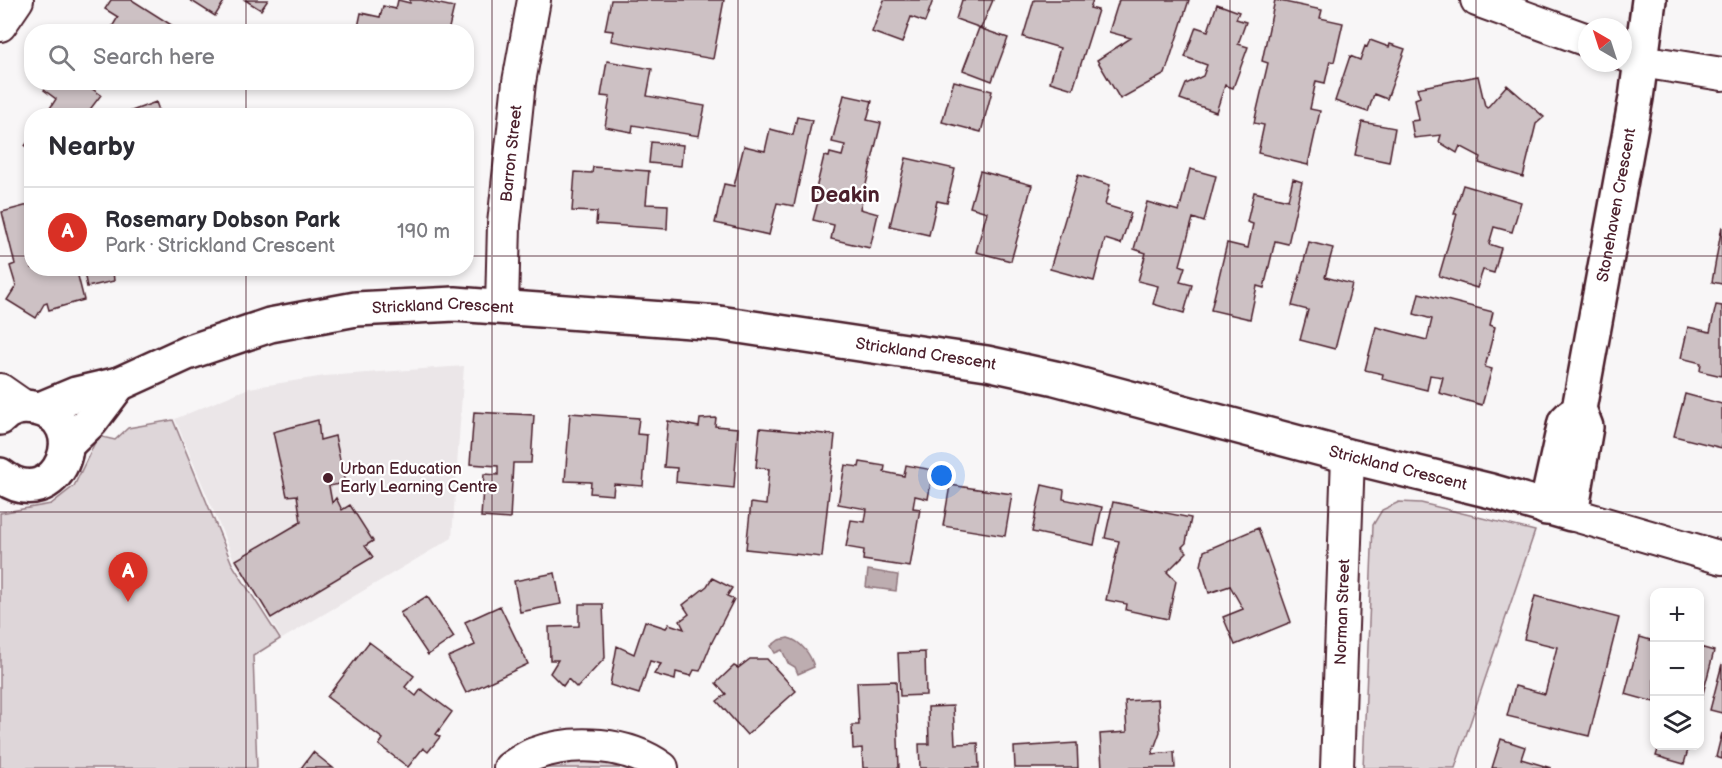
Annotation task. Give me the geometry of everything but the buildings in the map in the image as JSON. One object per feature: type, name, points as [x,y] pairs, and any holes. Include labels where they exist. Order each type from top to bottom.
[{"type":"street","points":[[0,26],[17,0]]},
{"type":"street","name":"Barron Street","points":[[502,308],[504,224],[519,82],[534,0]]},
{"type":"street","points":[[1478,0],[1578,37]]},
{"type":"street","name":"Stonehaven Crescent","points":[[1632,58],[1649,0]]},
{"type":"street","points":[[1632,58],[1722,74]]},
{"type":"street","name":"Stonehaven Crescent","points":[[1558,511],[1586,428],[1579,409],[1630,72]]},
{"type":"street","name":"Strickland Crescent","points":[[16,406],[119,384],[187,353],[270,325],[356,309],[455,304],[719,323],[987,363],[1055,378],[1348,456],[1491,491],[1722,558]]},
{"type":"street","name":"Strickland Crescent","points":[[67,444],[91,421],[119,384]]},
{"type":"street","points":[[7,485],[34,486],[45,483],[55,476],[65,459],[67,444],[63,429],[56,418],[16,406]]},
{"type":"street","name":"Norman Street","points":[[1337,768],[1348,456]]},
{"type":"street","points":[[510,768],[533,754],[563,747],[592,746],[623,748],[651,759],[662,768]]},
{"type":"shaded area","name":"Urban Education Early Learning Centre","points":[[464,366],[452,538],[282,639],[234,560],[175,419],[249,388],[325,376]]},
{"type":"shaded area","points":[[173,420],[232,564],[280,639],[253,656],[257,768],[0,768],[0,513],[51,504],[74,486],[98,436],[115,440],[128,428]]},
{"type":"shaded area","points":[[1399,502],[1421,503],[1535,531],[1455,768],[1363,768],[1373,525],[1382,510]]},
{"type":"shaded area","points":[[868,570],[898,575],[896,591],[866,587]]},
{"type":"shaded area","points":[[788,638],[805,649],[814,667],[798,674],[795,667],[788,663],[782,650],[775,653],[771,646],[779,640]]},
{"type":"shaded area","points":[[573,761],[609,764],[620,768],[542,768]]},
{"type":"place","name":"Urban Education Early Learning Centre","points":[[328,478]]},
{"type":"place","name":"Rosemary Dobson Park","points":[[128,602]]},
{"type":"district","name":"Deakin","points":[[845,195]]}]
